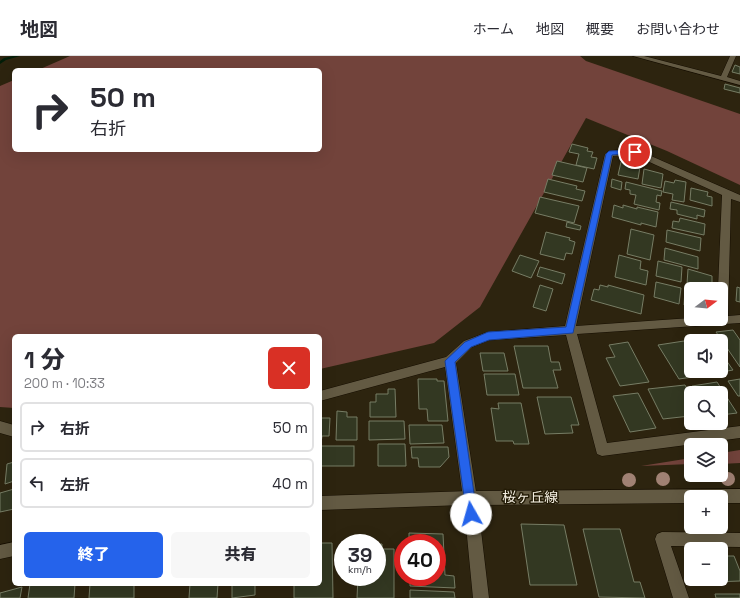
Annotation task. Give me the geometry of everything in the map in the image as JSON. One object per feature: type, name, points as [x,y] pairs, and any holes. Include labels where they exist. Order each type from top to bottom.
[{"type":"street","points":[[636,56],[740,83]]},
{"type":"street","points":[[723,79],[734,56]]},
{"type":"street","points":[[740,199],[635,152],[609,154],[570,330],[602,450],[740,432]]},
{"type":"street","points":[[723,282],[727,193]]},
{"type":"street","points":[[728,320],[740,319]]},
{"type":"street","points":[[322,395],[450,361],[468,344],[488,336],[684,322]]},
{"type":"street","points":[[450,361],[470,498],[481,598]]},
{"type":"street","points":[[0,427],[12,430]]},
{"type":"street","name":"桜ヶ丘線","points":[[322,503],[470,498],[740,496]]},
{"type":"street","points":[[681,598],[662,539],[740,540]]},
{"type":"street","points":[[0,552],[12,549]]},
{"type":"shaded area","points":[[70,56],[580,56],[586,61],[740,114],[740,185],[667,151],[586,118],[480,307],[434,343],[322,369],[322,334],[12,334],[12,408],[0,407],[0,86],[12,81],[12,152],[322,152],[322,68],[43,68]]},
{"type":"shaded area","points":[[740,450],[740,463],[728,464],[728,452]]},
{"type":"shaded area","points":[[684,459],[684,464],[641,466]]},
{"type":"building","points":[[735,65],[740,67],[740,74],[732,72]]},
{"type":"building","points":[[725,84],[740,88],[740,93],[724,89]]},
{"type":"building","points":[[572,144],[588,148],[587,151],[593,152],[591,157],[597,158],[594,169],[576,165],[579,154],[569,152]]},
{"type":"building","points":[[557,161],[587,168],[583,182],[552,175]]},
{"type":"building","points":[[621,162],[640,167],[638,179],[618,175]]},
{"type":"building","points":[[644,169],[663,174],[661,188],[642,184]]},
{"type":"building","points":[[548,179],[577,186],[576,189],[585,191],[582,201],[544,192]]},
{"type":"building","points":[[612,179],[622,182],[621,190],[611,187]]},
{"type":"building","points":[[675,180],[686,182],[684,202],[672,200],[673,194],[663,192],[665,181],[674,183]]},
{"type":"building","points":[[626,182],[662,191],[661,196],[657,195],[656,202],[660,203],[659,210],[634,204],[636,195],[630,194],[630,190],[625,189]]},
{"type":"building","points":[[691,188],[708,192],[707,196],[712,197],[712,206],[690,200]]},
{"type":"building","points":[[540,197],[579,206],[574,223],[535,213]]},
{"type":"building","points":[[671,202],[705,210],[704,217],[697,215],[697,219],[677,214],[677,210],[670,209]]},
{"type":"building","points":[[614,205],[623,208],[623,205],[637,209],[637,207],[658,212],[656,227],[641,223],[641,225],[612,217]]},
{"type":"building","points":[[680,218],[705,224],[704,235],[672,228],[673,221],[679,222]]},
{"type":"building","points":[[567,222],[581,226],[580,230],[566,227]]},
{"type":"building","points":[[631,229],[654,235],[650,260],[627,254]]},
{"type":"building","points":[[667,230],[701,238],[700,251],[666,242]]},
{"type":"building","points":[[546,232],[570,238],[569,240],[575,242],[572,254],[566,253],[564,260],[540,254]]},
{"type":"building","points":[[665,248],[698,257],[698,269],[664,260]]},
{"type":"building","points":[[520,255],[539,261],[531,278],[512,271]]},
{"type":"building","points":[[619,255],[641,261],[640,269],[648,271],[646,285],[615,277]]},
{"type":"building","points":[[658,261],[682,267],[681,282],[656,276]]},
{"type":"building","points":[[540,267],[565,274],[562,284],[537,276]]},
{"type":"building","points":[[688,269],[712,276],[712,282],[687,282]]},
{"type":"building","points":[[656,282],[681,288],[679,304],[654,297]]},
{"type":"building","points":[[540,285],[553,289],[546,311],[533,307]]},
{"type":"building","points":[[600,285],[608,287],[608,285],[644,295],[641,314],[591,300],[594,289],[599,290]]},
{"type":"building","points":[[737,287],[740,288],[740,302],[736,301]]},
{"type":"building","points":[[733,330],[740,340],[740,367],[728,350],[728,334],[717,334],[716,332]]},
{"type":"building","points":[[684,341],[684,378],[686,378],[679,379],[658,345]]},
{"type":"building","points":[[628,342],[649,382],[620,386],[606,358],[615,357],[609,345]]},
{"type":"building","points":[[514,346],[548,346],[551,362],[559,362],[561,370],[553,370],[558,388],[523,388]]},
{"type":"building","points":[[480,353],[504,353],[508,371],[483,371]]},
{"type":"building","points":[[728,363],[733,370],[728,371]]},
{"type":"building","points":[[484,374],[515,374],[519,395],[487,395]]},
{"type":"building","points":[[418,379],[437,379],[437,381],[444,381],[448,421],[428,421],[427,409],[419,409]]},
{"type":"building","points":[[740,379],[740,396],[738,396],[728,381]]},
{"type":"building","points":[[717,382],[720,386],[692,386]]},
{"type":"building","points":[[685,385],[684,417],[663,419],[648,389]]},
{"type":"building","points":[[388,389],[395,389],[396,417],[370,417],[370,402],[376,402],[376,394],[388,394]]},
{"type":"building","points":[[638,393],[656,428],[630,432],[613,396]]},
{"type":"building","points":[[537,397],[571,397],[579,425],[571,425],[573,433],[545,434]]},
{"type":"building","points":[[728,399],[737,413],[728,414]]},
{"type":"building","points":[[498,403],[521,403],[529,444],[514,444],[513,441],[496,441],[491,408],[499,409]]},
{"type":"building","points":[[337,411],[347,412],[347,417],[357,417],[357,440],[336,440]]},
{"type":"building","points":[[322,418],[330,418],[329,436],[322,436]]},
{"type":"building","points":[[369,421],[404,421],[405,439],[369,440]]},
{"type":"building","points":[[409,425],[442,425],[444,443],[410,444]]},
{"type":"building","points":[[378,444],[405,444],[406,466],[378,466]]},
{"type":"building","points":[[322,446],[354,446],[354,466],[322,466]]},
{"type":"building","points":[[411,447],[448,447],[449,457],[440,467],[419,467],[418,458],[412,458]]},
{"type":"building","points":[[12,463],[12,482],[5,484],[7,464]]},
{"type":"building","points":[[12,490],[12,509],[0,512],[0,493]]},
{"type":"building","points":[[521,524],[564,525],[577,585],[530,585]]},
{"type":"building","points":[[583,529],[620,529],[634,582],[640,582],[645,598],[599,597]]},
{"type":"building","points":[[409,533],[443,534],[409,534]]},
{"type":"building","points":[[322,543],[332,543],[333,598],[294,598],[294,586],[322,586]]},
{"type":"building","points":[[386,549],[394,549],[394,598],[357,598],[358,586],[386,586]]},
{"type":"building","points":[[728,556],[734,556],[740,571],[740,581],[728,581]]},
{"type":"building","points":[[446,575],[454,576],[455,588],[410,586],[446,586]]},
{"type":"building","points":[[30,586],[75,586],[74,598],[28,598]]},
{"type":"building","points":[[90,586],[134,586],[134,598],[89,598]]},
{"type":"building","points":[[190,586],[218,586],[217,598],[189,598]]},
{"type":"building","points":[[232,586],[255,586],[255,595],[232,598]]},
{"type":"building","points":[[22,587],[20,598],[0,598],[0,593]]},
{"type":"building","points":[[410,590],[454,592],[455,598],[410,598]]},
{"type":"building","points":[[715,594],[740,594],[740,598],[716,598]]},
{"type":"waterway","points":[[0,63],[5,59],[18,56]]},
{"type":"route","points":[[471,514],[450,361],[468,344],[488,336],[570,330],[609,154],[635,152]]}]
